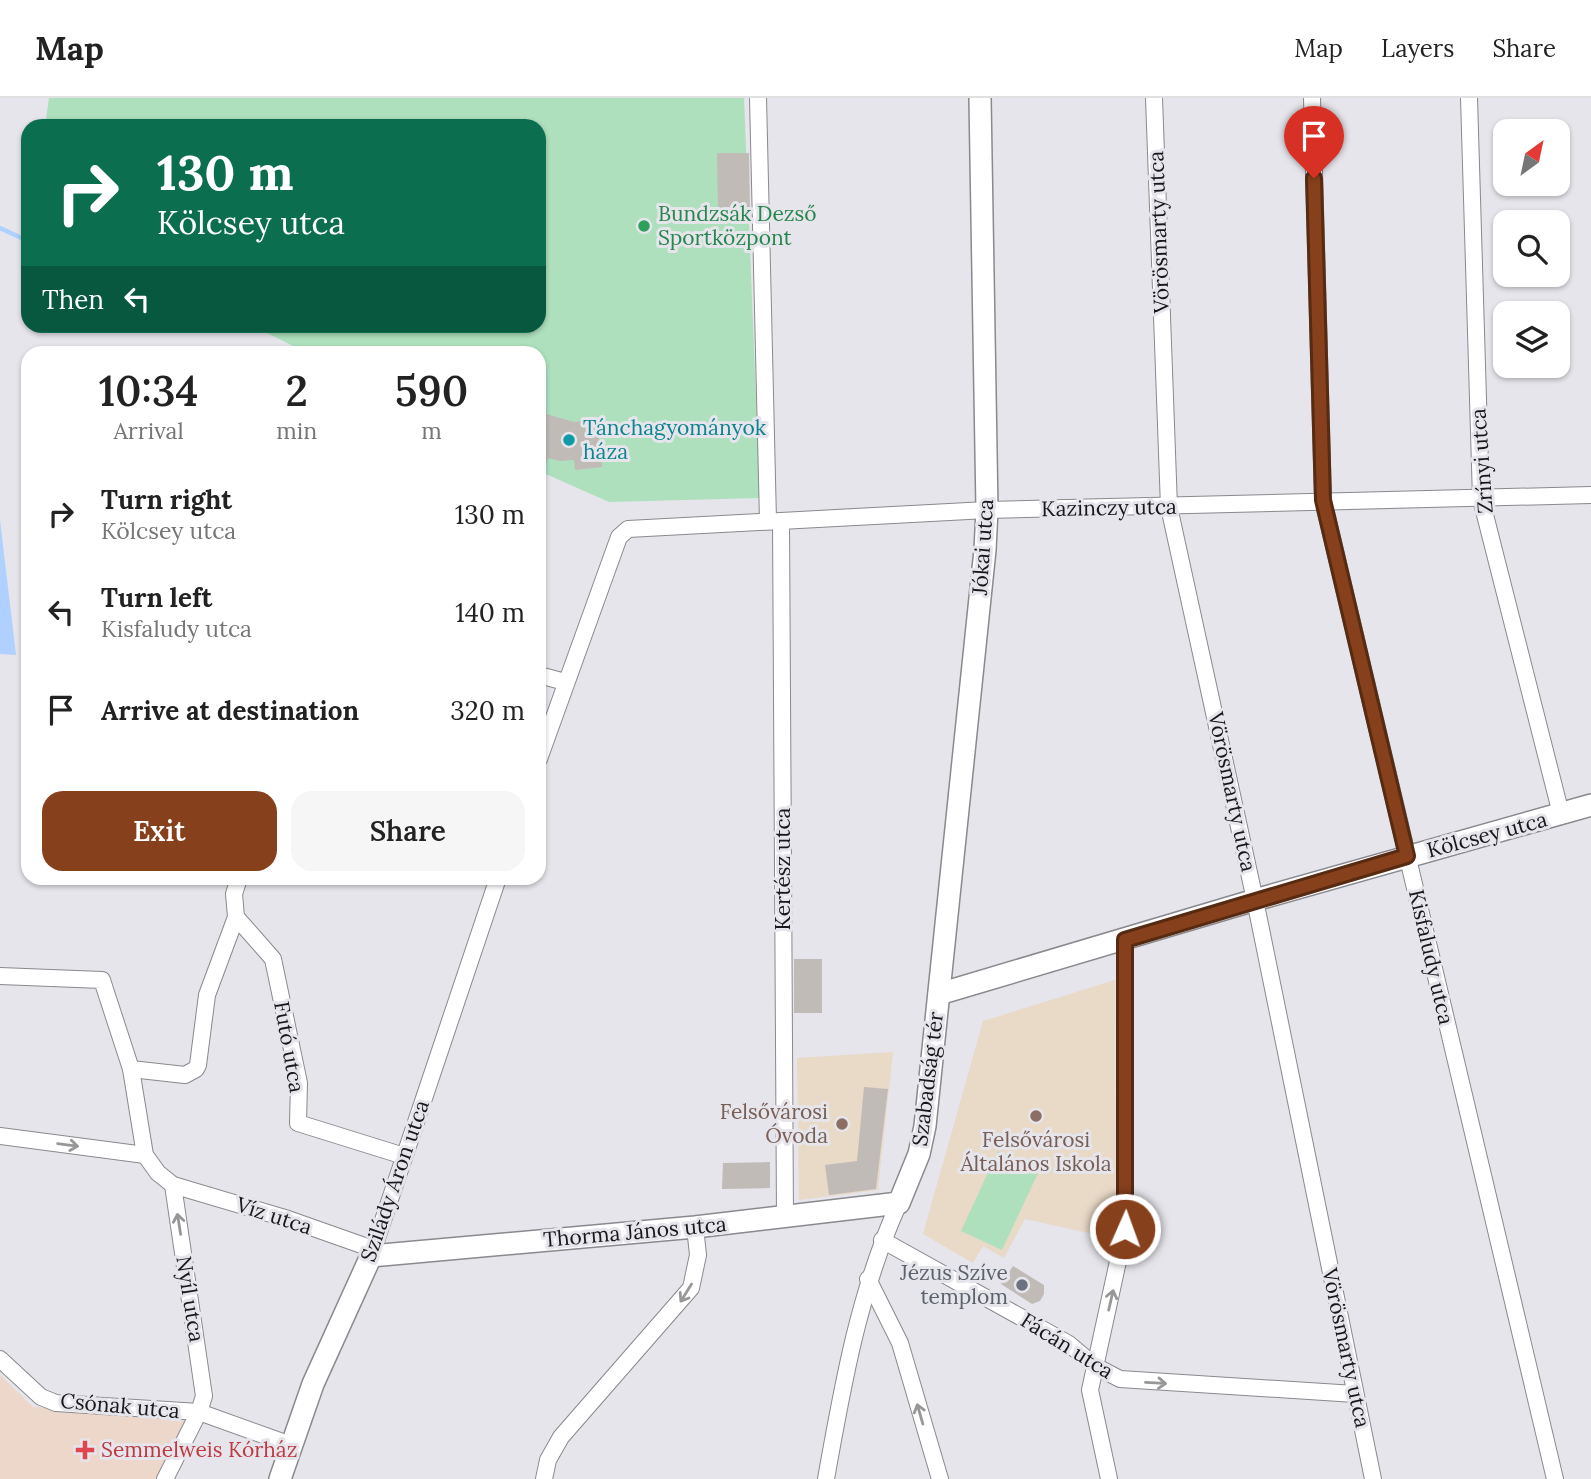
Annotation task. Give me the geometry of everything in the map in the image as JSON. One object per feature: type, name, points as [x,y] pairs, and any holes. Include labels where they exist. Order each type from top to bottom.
[{"type":"street","name":"Kertész utca","points":[[758,98],[775,521],[785,1217]]},
{"type":"street","name":"Jókai utca","points":[[939,994],[987,510],[980,98]]},
{"type":"street","name":"Vörösmarty utca","points":[[1154,98],[1169,507],[1255,900],[1373,1479]]},
{"type":"street","name":"Kisfaludy utca","points":[[1312,98],[1323,500],[1555,1479]]},
{"type":"street","name":"Zrínyi utca","points":[[1469,98],[1481,499],[1561,814]]},
{"type":"street","name":"Kazinczy utca","points":[[565,682],[619,537],[628,529],[987,510],[1591,495]]},
{"type":"street","points":[[546,678],[565,682],[546,738]]},
{"type":"street","name":"Kölcsey utca","points":[[939,994],[1255,900],[1591,805]]},
{"type":"street","points":[[131,1069],[185,1074],[196,1069],[207,995],[236,918],[234,894],[237,885]]},
{"type":"street","name":"Szilády Áron utca","points":[[280,1479],[313,1384],[372,1253],[496,885]]},
{"type":"street","name":"Futó utca","points":[[236,918],[272,959],[299,1083],[299,1123],[404,1156]]},
{"type":"street","points":[[1109,1479],[1090,1390],[1125,1229],[1125,940]]},
{"type":"street","points":[[0,976],[102,980],[131,1069],[145,1155],[158,1173],[173,1185]]},
{"type":"street","name":"Szabadság tér","points":[[899,1203],[923,1139],[939,994]]},
{"type":"street","points":[[0,1136],[145,1155]]},
{"type":"street","name":"Víz utca","points":[[173,1185],[298,1222],[372,1253]]},
{"type":"street","name":"Nyíl utca","points":[[173,1185],[204,1388],[200,1412]]},
{"type":"street","name":"Thorma János utca","points":[[372,1253],[695,1227],[899,1203]]},
{"type":"street","points":[[826,1479],[846,1362],[868,1279],[899,1203]]},
{"type":"street","points":[[544,1479],[548,1460],[561,1437],[691,1288],[698,1255],[695,1227]]},
{"type":"street","name":"Fácán utca","points":[[882,1240],[1069,1344],[1110,1376],[1135,1382],[1355,1394]]},
{"type":"street","points":[[868,1279],[900,1343],[940,1479]]},
{"type":"street","name":"Csónak utca","points":[[0,1359],[41,1397],[56,1403],[200,1412],[291,1445]]},
{"type":"street","points":[[165,1479],[200,1412]]},
{"type":"shaded area","name":"Felsővárosi Általános Iskola","points":[[1115,980],[1116,1239],[1025,1219],[1004,1258],[983,1246],[973,1263],[923,1234],[983,1021]]},
{"type":"shaded area","name":"Felsővárosi Óvoda","points":[[893,1052],[878,1190],[799,1200],[797,1058]]},
{"type":"shaded area","name":"Semmelweis Kórház","points":[[0,1375],[33,1407],[185,1421],[155,1479],[0,1479]]},
{"type":"green space","name":"Bundzsák Dezső Sportközpont","points":[[49,98],[744,98],[760,498],[609,502],[546,474],[546,346],[293,346],[267,333],[546,333],[546,119],[46,119]]},
{"type":"green space","points":[[998,1151],[1039,1171],[1002,1250],[961,1231]]},
{"type":"water","points":[[0,520],[16,655],[0,654]]},
{"type":"building","points":[[717,153],[749,153],[750,210],[718,211]]},
{"type":"building","name":"Tánchagyományok háza","points":[[546,414],[574,422],[597,419],[602,467],[575,470],[574,460],[548,458],[546,465]]},
{"type":"building","points":[[794,959],[822,959],[822,1013],[794,1013]]},
{"type":"building","points":[[864,1087],[888,1089],[876,1189],[829,1195],[825,1165],[857,1161]]},
{"type":"building","points":[[770,1162],[770,1188],[722,1189],[723,1163]]},
{"type":"building","name":"Jézus Szíve templom","points":[[1013,1266],[1044,1285],[1044,1294],[1040,1301],[1032,1304],[1001,1284]]},
{"type":"waterway","points":[[0,228],[21,238]]},
{"type":"place","name":"Bundzsák Dezső Sportközpont","points":[[644,226]]},
{"type":"place","name":"Tánchagyományok háza","points":[[569,440]]},
{"type":"place","name":"Felsővárosi Általános Iskola","points":[[1036,1116]]},
{"type":"place","name":"Felsővárosi Óvoda","points":[[842,1124]]},
{"type":"place","name":"Jézus Szíve templom","points":[[1022,1285]]},
{"type":"place","name":"Semmelweis Kórház","points":[[85,1450]]},
{"type":"route","points":[[1125,1229],[1125,940],[1407,856],[1323,500],[1314,178]]}]
